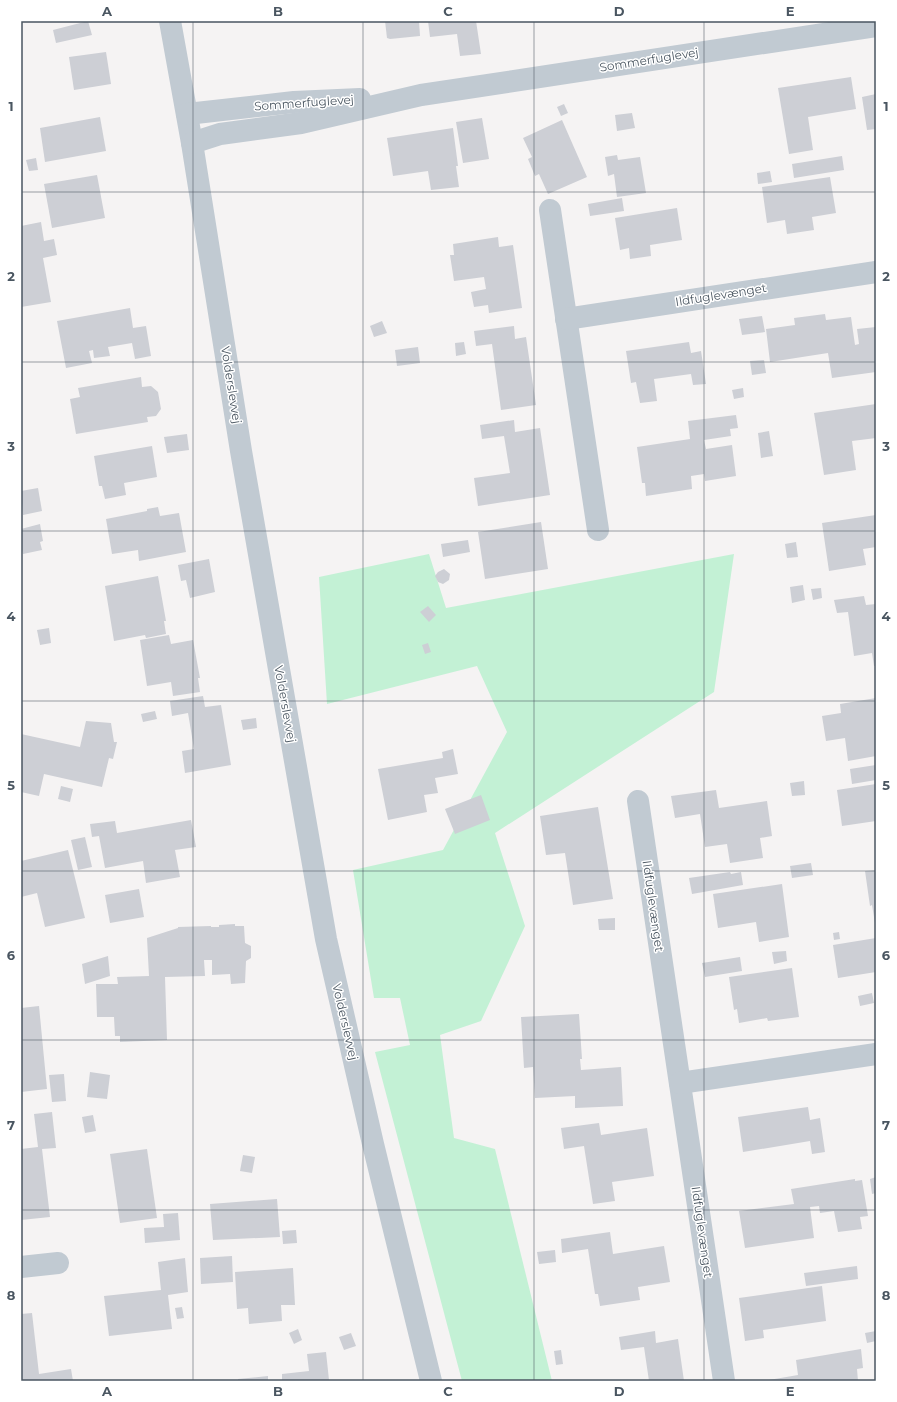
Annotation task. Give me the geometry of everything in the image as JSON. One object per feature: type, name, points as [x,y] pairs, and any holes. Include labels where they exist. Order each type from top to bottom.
[{"type":"street","name":"Volderslevvej","points":[[170,21],[192,143],[243,459],[326,939],[373,1144],[431,1381]]},
{"type":"street","name":"Sommerfuglevej","points":[[192,143],[220,134],[301,123],[421,95],[850,25],[876,26]]},
{"type":"street","name":"Sommerfuglevej","points":[[187,114],[294,102],[421,95]]},
{"type":"street","points":[[550,210],[598,530]]},
{"type":"street","name":"Ildfuglevænget","points":[[566,318],[876,272]]},
{"type":"street","name":"Ildfuglevænget","points":[[638,801],[724,1381]]},
{"type":"street","points":[[680,1083],[876,1054]]},
{"type":"street","points":[[21,1267],[58,1263]]},
{"type":"green space","points":[[429,554],[446,608],[734,554],[714,692],[495,833],[525,926],[481,1021],[440,1035],[454,1138],[495,1149],[552,1381],[462,1381],[375,1052],[410,1045],[400,998],[374,998],[353,870],[443,850],[507,732],[477,666],[327,704],[319,577]]},
{"type":"building","points":[[88,21],[92,35],[56,43],[53,30]]},
{"type":"building","points":[[385,21],[419,21],[420,36],[387,38]]},
{"type":"building","points":[[428,21],[476,21],[481,54],[460,56],[457,34],[430,37]]},
{"type":"building","points":[[106,52],[111,84],[74,90],[69,57]]},
{"type":"building","points":[[851,77],[856,109],[808,117],[813,150],[789,154],[778,88]]},
{"type":"building","points":[[876,94],[876,129],[867,130],[862,97]]},
{"type":"building","points":[[564,104],[568,113],[561,116],[557,107]]},
{"type":"building","points":[[632,113],[635,128],[617,131],[615,115]]},
{"type":"building","points":[[100,117],[106,151],[45,162],[40,128]]},
{"type":"building","points":[[482,118],[489,159],[463,163],[456,122]]},
{"type":"building","points":[[562,120],[587,177],[548,194],[539,174],[535,176],[528,159],[532,157],[523,138]]},
{"type":"building","points":[[453,128],[459,187],[431,190],[428,171],[393,176],[387,138]]},
{"type":"building","points":[[617,155],[618,160],[640,157],[646,193],[617,197],[614,174],[608,176],[605,157]]},
{"type":"building","points":[[842,156],[844,170],[794,178],[792,164]]},
{"type":"building","points":[[36,158],[38,170],[29,171],[26,160]]},
{"type":"building","points":[[770,171],[772,182],[758,184],[757,173]]},
{"type":"building","points":[[97,175],[105,218],[52,228],[44,184]]},
{"type":"building","points":[[830,177],[836,213],[812,217],[814,230],[787,234],[785,220],[767,223],[762,187]]},
{"type":"building","points":[[622,198],[624,211],[590,216],[588,204]]},
{"type":"building","points":[[677,208],[682,240],[650,245],[651,256],[630,259],[629,248],[620,250],[615,218]]},
{"type":"building","points":[[41,222],[44,241],[54,239],[57,255],[43,258],[51,302],[21,307],[21,226]]},
{"type":"building","points":[[498,237],[499,247],[513,245],[522,308],[489,313],[488,305],[474,307],[471,292],[486,289],[484,277],[454,281],[450,255],[454,255],[453,244]]},
{"type":"building","points":[[130,308],[133,328],[146,326],[151,356],[135,359],[132,343],[108,347],[110,356],[94,358],[93,350],[89,351],[92,363],[66,368],[57,321]]},
{"type":"building","points":[[825,314],[826,320],[851,317],[855,345],[859,344],[857,329],[876,327],[876,372],[832,378],[828,353],[770,362],[766,329],[795,325],[794,318]]},
{"type":"building","points":[[762,316],[765,332],[742,335],[739,319]]},
{"type":"building","points":[[382,321],[387,333],[374,337],[370,326]]},
{"type":"building","points":[[514,326],[515,339],[526,337],[536,405],[501,410],[492,344],[476,346],[474,331]]},
{"type":"building","points":[[464,342],[466,354],[456,356],[455,343]]},
{"type":"building","points":[[689,342],[691,353],[701,351],[706,384],[693,385],[691,374],[654,379],[657,401],[640,403],[636,382],[631,383],[626,351]]},
{"type":"building","points":[[418,347],[420,363],[397,366],[395,350]]},
{"type":"building","points":[[764,360],[766,373],[752,375],[750,361]]},
{"type":"building","points":[[141,377],[142,387],[151,386],[158,392],[161,409],[156,416],[147,417],[148,422],[76,434],[70,399],[80,397],[78,388]]},
{"type":"building","points":[[743,388],[744,397],[734,399],[732,390]]},
{"type":"building","points":[[876,404],[876,438],[852,441],[856,470],[824,475],[814,413]]},
{"type":"building","points":[[736,415],[738,428],[730,429],[731,436],[704,440],[706,449],[732,445],[736,476],[705,481],[704,474],[691,476],[692,489],[646,496],[645,483],[642,483],[637,447],[690,439],[688,421]]},
{"type":"building","points":[[514,420],[515,432],[540,428],[550,495],[478,506],[474,478],[510,473],[504,436],[482,439],[480,425]]},
{"type":"building","points":[[769,431],[773,456],[761,458],[758,433]]},
{"type":"building","points":[[187,434],[189,450],[167,453],[164,437]]},
{"type":"building","points":[[152,446],[157,477],[124,483],[126,495],[105,499],[102,486],[99,486],[94,456]]},
{"type":"building","points":[[38,488],[42,511],[23,515],[21,491]]},
{"type":"building","points":[[158,507],[160,516],[179,513],[186,552],[139,561],[138,550],[112,554],[106,519],[147,511],[147,509]]},
{"type":"building","points":[[876,515],[876,547],[863,549],[866,565],[829,571],[822,523]]},
{"type":"building","points":[[541,522],[548,569],[485,579],[478,532]]},
{"type":"building","points":[[40,524],[43,541],[40,542],[42,550],[23,554],[21,529]]},
{"type":"building","points":[[468,540],[470,552],[443,557],[441,544]]},
{"type":"building","points":[[796,542],[798,557],[787,558],[785,544]]},
{"type":"building","points":[[209,559],[215,592],[190,598],[186,580],[181,581],[178,565]]},
{"type":"building","points":[[444,569],[450,574],[449,580],[443,584],[438,582],[435,576],[438,572]]},
{"type":"building","points":[[158,576],[166,621],[164,621],[166,634],[146,638],[145,635],[114,641],[105,586]]},
{"type":"building","points":[[803,585],[805,600],[792,603],[790,587]]},
{"type":"building","points":[[821,588],[822,598],[813,600],[811,589]]},
{"type":"building","points":[[864,596],[866,605],[876,604],[876,666],[874,666],[872,653],[854,656],[848,612],[837,613],[834,600]]},
{"type":"building","points":[[428,606],[436,615],[429,622],[420,612]]},
{"type":"building","points":[[49,628],[51,643],[40,645],[37,630]]},
{"type":"building","points":[[169,635],[171,644],[193,640],[200,678],[198,678],[200,692],[173,696],[171,682],[147,686],[140,640]]},
{"type":"building","points":[[428,643],[431,652],[425,654],[422,645]]},
{"type":"building","points":[[203,696],[205,707],[221,705],[231,765],[185,773],[182,751],[194,749],[188,713],[172,716],[170,701]]},
{"type":"building","points":[[876,698],[876,756],[848,761],[845,738],[826,741],[822,716],[841,713],[840,704]]},
{"type":"building","points":[[155,711],[157,719],[143,722],[141,714]]},
{"type":"building","points":[[256,718],[257,728],[243,730],[241,720]]},
{"type":"building","points":[[86,721],[111,723],[114,742],[117,742],[113,759],[109,758],[102,787],[44,774],[39,796],[21,792],[21,734],[80,747]]},
{"type":"building","points":[[453,749],[458,774],[435,778],[438,793],[424,795],[427,812],[388,820],[378,769],[443,758],[442,752]]},
{"type":"building","points":[[876,765],[876,780],[852,784],[850,769]]},
{"type":"building","points":[[804,781],[805,795],[792,796],[790,783]]},
{"type":"building","points":[[876,784],[876,821],[842,826],[837,790]]},
{"type":"building","points":[[61,786],[73,789],[70,802],[58,799]]},
{"type":"building","points":[[716,790],[719,808],[767,801],[772,836],[760,838],[763,858],[730,863],[727,844],[705,847],[700,814],[675,818],[671,796]]},
{"type":"building","points":[[481,795],[490,820],[455,834],[445,809]]},
{"type":"building","points":[[598,807],[613,899],[573,905],[565,853],[546,855],[540,816]]},
{"type":"building","points":[[191,820],[196,847],[175,850],[180,877],[146,883],[143,861],[105,868],[99,836],[92,837],[90,824],[115,821],[117,833]]},
{"type":"building","points":[[85,837],[92,867],[78,870],[71,840]]},
{"type":"building","points":[[68,850],[85,918],[45,927],[37,893],[21,897],[21,861]]},
{"type":"building","points":[[811,863],[813,875],[792,878],[790,866]]},
{"type":"building","points":[[876,870],[875,923],[872,905],[870,906],[865,871]]},
{"type":"building","points":[[730,872],[731,874],[741,872],[743,885],[692,894],[689,878]]},
{"type":"building","points":[[782,884],[789,937],[759,942],[756,922],[718,928],[713,894]]},
{"type":"building","points":[[139,889],[144,917],[110,923],[105,895]]},
{"type":"building","points":[[615,918],[615,930],[599,930],[598,919]]},
{"type":"building","points":[[235,924],[235,926],[244,926],[245,943],[251,946],[251,958],[246,961],[245,983],[231,984],[230,974],[212,975],[212,960],[204,960],[205,976],[165,977],[167,1040],[120,1042],[120,1036],[115,1036],[114,1017],[97,1017],[96,984],[118,984],[117,977],[149,976],[147,938],[178,927],[219,927],[219,925]]},
{"type":"building","points":[[839,932],[840,939],[834,940],[833,933]]},
{"type":"building","points":[[876,938],[876,972],[838,978],[833,945]]},
{"type":"building","points":[[786,951],[787,961],[774,964],[772,952]]},
{"type":"building","points":[[108,956],[110,976],[85,984],[82,964]]},
{"type":"building","points":[[740,957],[742,971],[705,977],[702,963]]},
{"type":"building","points":[[792,968],[799,1017],[768,1021],[767,1018],[739,1023],[737,1009],[734,1010],[729,977]]},
{"type":"building","points":[[872,993],[874,1003],[860,1006],[858,996]]},
{"type":"building","points":[[39,1006],[47,1089],[21,1092],[21,1008]]},
{"type":"building","points":[[579,1014],[582,1059],[580,1059],[581,1070],[621,1067],[623,1106],[575,1108],[575,1096],[535,1098],[533,1067],[524,1068],[521,1017]]},
{"type":"building","points":[[90,1072],[110,1075],[107,1099],[87,1097]]},
{"type":"building","points":[[64,1074],[66,1101],[52,1102],[49,1075]]},
{"type":"building","points":[[808,1107],[810,1120],[820,1118],[825,1152],[812,1154],[810,1141],[743,1152],[738,1117]]},
{"type":"building","points":[[52,1112],[56,1148],[42,1149],[50,1217],[21,1220],[21,1149],[38,1147],[34,1114]]},
{"type":"building","points":[[93,1115],[96,1131],[85,1133],[82,1117]]},
{"type":"building","points":[[599,1123],[601,1135],[647,1128],[654,1176],[612,1182],[615,1201],[593,1204],[584,1146],[564,1149],[561,1128]]},
{"type":"building","points":[[147,1149],[157,1218],[120,1223],[110,1154]]},
{"type":"building","points":[[243,1155],[255,1157],[252,1173],[240,1171]]},
{"type":"building","points":[[876,1177],[876,1193],[872,1194],[870,1179]]},
{"type":"building","points":[[855,1179],[855,1181],[862,1180],[868,1216],[860,1217],[862,1229],[838,1232],[834,1211],[820,1213],[819,1206],[810,1207],[814,1238],[745,1248],[739,1211],[794,1204],[791,1189]]},
{"type":"building","points":[[277,1199],[280,1237],[213,1240],[210,1204]]},
{"type":"building","points":[[178,1213],[180,1240],[145,1243],[144,1228],[164,1227],[163,1214]]},
{"type":"building","points":[[296,1230],[297,1243],[283,1244],[282,1231]]},
{"type":"building","points":[[610,1232],[613,1254],[664,1246],[670,1282],[638,1287],[640,1300],[600,1306],[598,1294],[595,1294],[588,1249],[562,1253],[561,1239]]},
{"type":"building","points":[[555,1250],[556,1262],[539,1264],[537,1252]]},
{"type":"building","points":[[232,1256],[233,1282],[201,1284],[200,1258]]},
{"type":"building","points":[[185,1258],[188,1292],[168,1295],[172,1329],[109,1336],[104,1296],[161,1290],[158,1262]]},
{"type":"building","points":[[857,1266],[858,1279],[806,1286],[804,1273]]},
{"type":"building","points":[[293,1268],[295,1305],[281,1305],[282,1321],[249,1324],[248,1308],[237,1309],[235,1272]]},
{"type":"building","points":[[822,1286],[826,1321],[763,1330],[764,1338],[745,1341],[739,1298]]},
{"type":"building","points":[[182,1307],[184,1318],[177,1319],[175,1308]]},
{"type":"building","points":[[32,1313],[39,1374],[71,1369],[73,1381],[21,1381],[21,1314]]},
{"type":"building","points":[[298,1329],[302,1340],[294,1344],[289,1333]]},
{"type":"building","points":[[655,1331],[656,1343],[678,1339],[684,1381],[649,1381],[644,1347],[621,1350],[619,1337]]},
{"type":"building","points":[[876,1331],[876,1341],[867,1343],[865,1333]]},
{"type":"building","points":[[351,1333],[356,1346],[344,1350],[339,1337]]},
{"type":"building","points":[[861,1349],[863,1368],[857,1369],[858,1381],[763,1381],[798,1375],[796,1360]]},
{"type":"building","points":[[561,1350],[563,1364],[556,1365],[554,1351]]},
{"type":"building","points":[[326,1352],[329,1380],[282,1381],[282,1374],[309,1371],[307,1354]]},
{"type":"building","points":[[268,1376],[268,1381],[238,1381],[238,1379]]}]
